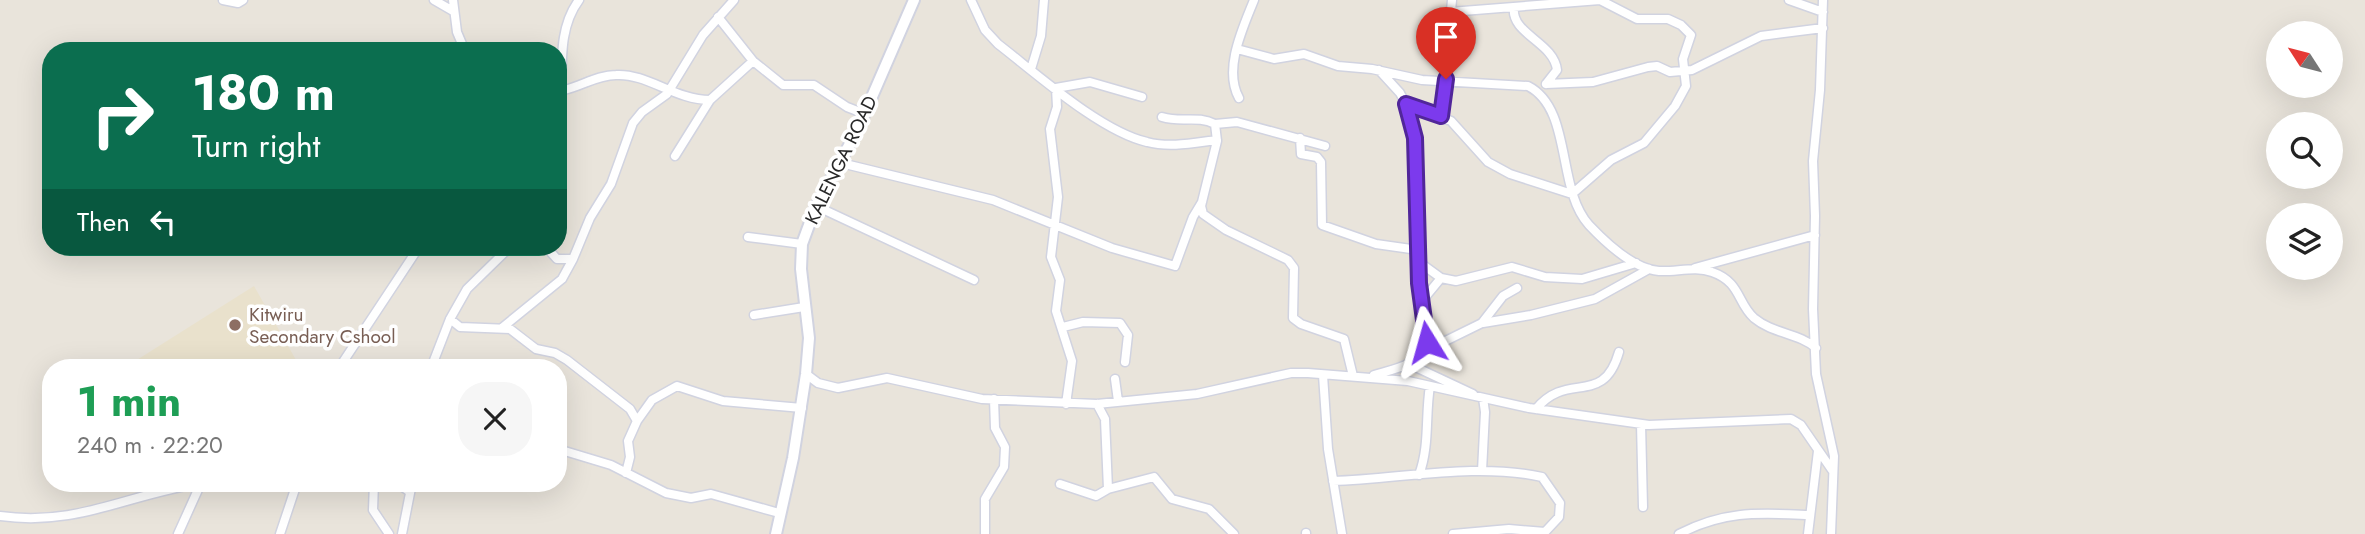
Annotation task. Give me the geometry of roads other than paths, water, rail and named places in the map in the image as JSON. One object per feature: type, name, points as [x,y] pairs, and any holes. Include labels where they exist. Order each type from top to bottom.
[{"type":"main road","name":"KALENGA ROAD","points":[[776,534],[802,408],[806,374],[809,338],[804,307],[802,244],[816,205],[865,114],[914,0]]},
{"type":"street","points":[[223,0],[238,3],[243,0]]},
{"type":"street","points":[[434,0],[453,10]]},
{"type":"street","points":[[453,0],[453,10],[462,42]]},
{"type":"street","points":[[565,42],[571,16],[579,0]]},
{"type":"street","points":[[503,327],[562,279],[594,209],[611,184],[633,123],[642,112],[669,92],[703,35],[734,0]]},
{"type":"street","points":[[971,0],[977,16],[998,44],[1109,126],[1146,142],[1166,145],[1217,140]]},
{"type":"street","points":[[1031,69],[1041,36],[1044,0]]},
{"type":"street","points":[[1239,99],[1233,85],[1237,49],[1254,0]]},
{"type":"street","points":[[1441,116],[1452,0]]},
{"type":"street","points":[[1450,12],[1616,0]]},
{"type":"street","points":[[1789,0],[1823,12]]},
{"type":"street","points":[[1824,0],[1813,161],[1813,309],[1816,374],[1832,436],[1831,534]]},
{"type":"street","points":[[1572,194],[1611,160],[1648,139],[1686,86],[1683,70],[1692,37],[1681,24],[1655,17],[1631,18],[1600,1]]},
{"type":"street","points":[[1514,7],[1517,21],[1554,58],[1557,70],[1546,84],[1536,90]]},
{"type":"street","points":[[718,18],[752,61],[783,85],[814,85],[847,107],[865,114]]},
{"type":"street","points":[[1546,84],[1593,82],[1648,67],[1657,66],[1670,72],[1705,66],[1761,36],[1823,29]]},
{"type":"street","points":[[1237,49],[1274,59],[1304,54],[1338,66],[1379,70],[1422,80],[1521,84],[1536,90],[1558,129],[1572,194],[1588,224],[1636,263],[1649,268],[1713,272],[1726,279],[1743,299],[1748,311],[1760,322],[1807,341],[1816,348]]},
{"type":"street","points":[[675,156],[710,100],[752,61]]},
{"type":"street","points":[[1379,70],[1406,104],[1415,138],[1418,250],[1427,342],[1425,351]]},
{"type":"street","points":[[567,89],[618,74],[669,92],[710,100]]},
{"type":"street","points":[[1056,88],[1090,82],[1142,97]]},
{"type":"street","points":[[1056,88],[1057,107],[1051,129],[1058,197],[1051,257],[1060,280],[1055,305],[1072,360],[1066,404]]},
{"type":"street","points":[[1406,104],[1451,121],[1488,162],[1510,174],[1572,194]]},
{"type":"street","points":[[1162,117],[1179,122],[1199,118],[1215,124],[1237,122],[1325,146]]},
{"type":"street","points":[[1215,124],[1217,140],[1202,202],[1203,214],[1214,224],[1292,263],[1293,318],[1300,324],[1344,339],[1353,376]]},
{"type":"street","points":[[1300,138],[1301,154],[1317,157],[1321,162],[1322,225],[1366,242],[1418,250]]},
{"type":"street","points":[[841,163],[993,200],[1112,248],[1175,266],[1193,216],[1202,202]]},
{"type":"street","points":[[816,205],[974,280]]},
{"type":"street","points":[[1688,270],[1815,235]]},
{"type":"street","points":[[748,237],[802,244]]},
{"type":"street","points":[[345,359],[413,256]]},
{"type":"street","points":[[434,359],[450,318],[467,289],[501,256]]},
{"type":"street","points":[[554,256],[557,259],[573,259]]},
{"type":"street","points":[[1419,262],[1441,278],[1465,280],[1512,267],[1545,277],[1582,279],[1636,263]]},
{"type":"street","points":[[1368,377],[1409,364],[1425,351],[1483,323],[1531,316],[1595,299],[1649,268]]},
{"type":"street","points":[[1422,301],[1441,278]]},
{"type":"street","points":[[1483,323],[1503,296],[1517,288]]},
{"type":"street","points":[[754,315],[804,307]]},
{"type":"street","points":[[450,318],[460,327],[503,327],[536,349],[555,353],[565,359]]},
{"type":"street","points":[[1063,327],[1083,322],[1120,323],[1128,335],[1125,362]]},
{"type":"street","points":[[1536,410],[1560,390],[1604,381],[1613,371],[1619,352]]},
{"type":"street","points":[[567,360],[628,407],[636,421]]},
{"type":"street","points":[[1409,364],[1480,398],[1485,412],[1482,471]]},
{"type":"street","points":[[806,374],[828,387],[853,387],[887,379],[967,397],[1066,404],[1097,404],[1197,394],[1291,373],[1368,377],[1430,386],[1536,410],[1641,424],[1791,419],[1801,425],[1832,470]]},
{"type":"street","points":[[1323,375],[1328,449],[1342,534]]},
{"type":"street","points":[[1115,379],[1118,401]]},
{"type":"street","points":[[626,473],[630,457],[628,441],[636,421],[652,400],[677,386],[723,401],[802,408]]},
{"type":"street","points":[[1419,475],[1428,444],[1425,414],[1430,386]]},
{"type":"street","points":[[985,534],[985,499],[1004,467],[1005,447],[995,428],[994,399]]},
{"type":"street","points":[[1097,404],[1105,419],[1108,489]]},
{"type":"street","points":[[1641,424],[1643,507]]},
{"type":"street","points":[[1808,534],[1818,451]]},
{"type":"street","points":[[567,452],[626,473],[666,493],[691,498],[712,494],[779,513]]},
{"type":"street","points":[[1334,481],[1482,471],[1542,477],[1560,503],[1559,517],[1542,532],[1509,529],[1453,534]]},
{"type":"street","points":[[1060,484],[1094,496],[1108,489],[1154,477],[1172,499],[1209,509],[1234,534]]},
{"type":"street","points":[[0,516],[55,519],[97,511],[152,492]]},
{"type":"street","points":[[178,534],[197,492]]},
{"type":"street","points":[[280,534],[294,492]]},
{"type":"street","points":[[374,492],[373,510],[388,534]]},
{"type":"street","points":[[402,534],[410,492]]},
{"type":"street","points":[[1679,534],[1713,518],[1735,514],[1809,515]]},
{"type":"place","name":"Kitwiru Secondary Cshool","points":[[235,325]]}]
